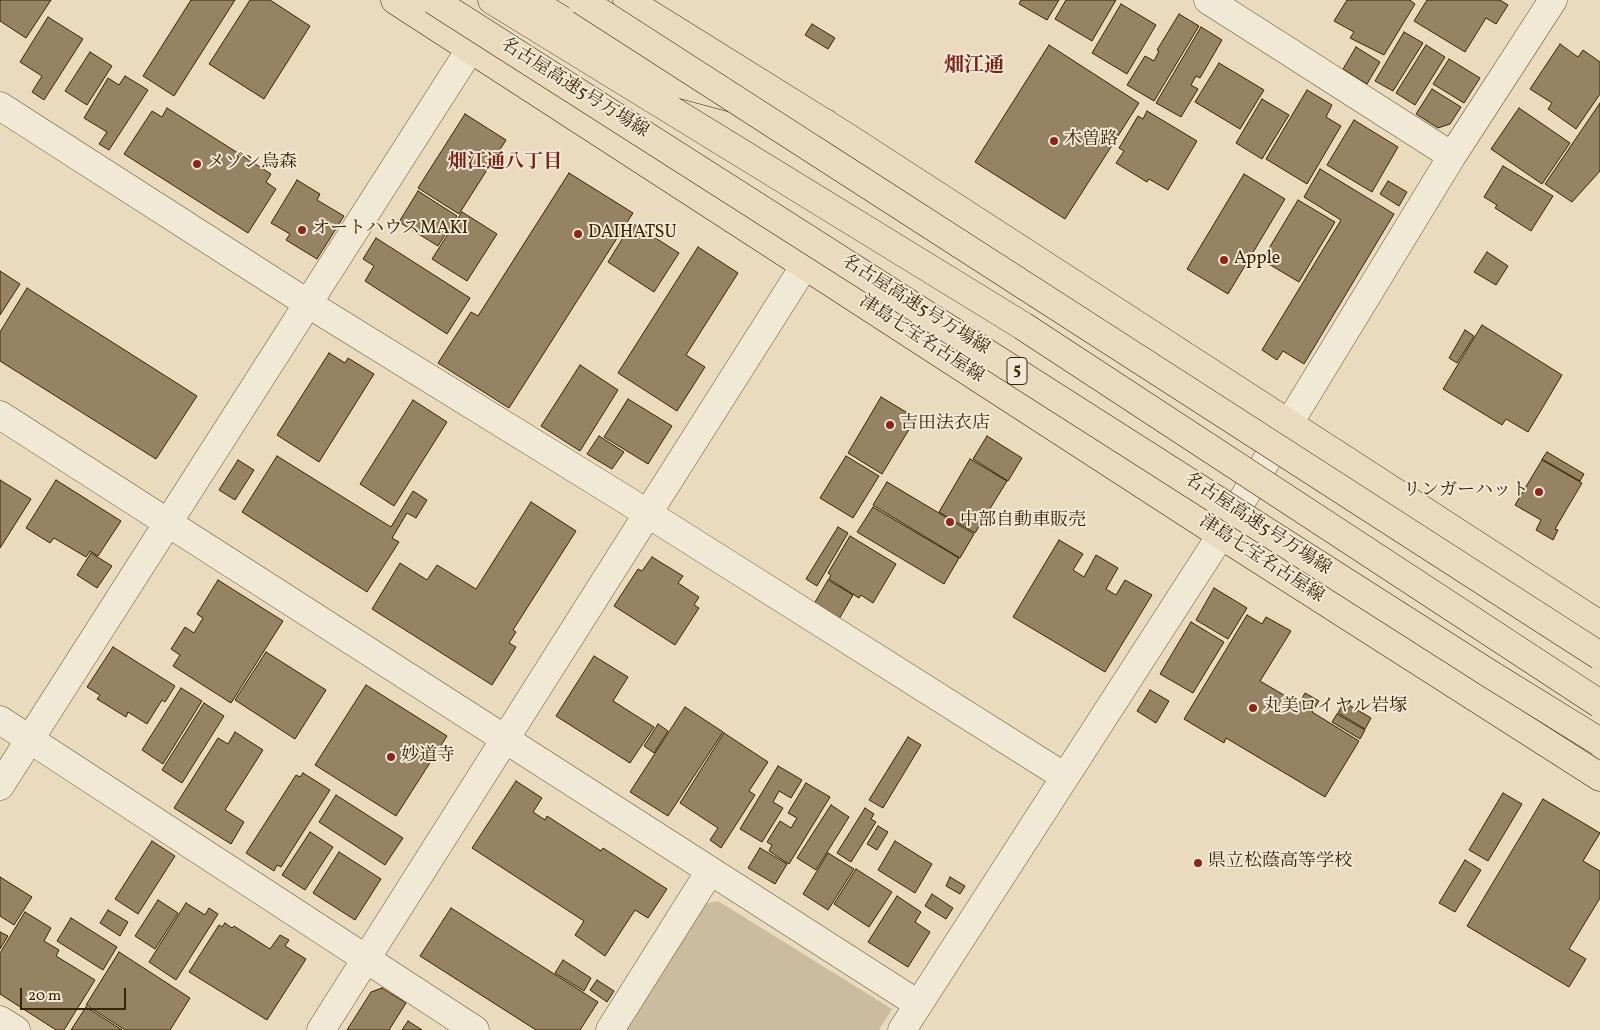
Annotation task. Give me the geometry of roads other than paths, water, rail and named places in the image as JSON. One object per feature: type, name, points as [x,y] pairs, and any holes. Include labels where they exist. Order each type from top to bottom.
[{"type":"main road","name":"津島七宝名古屋線","points":[[395,0],[1221,535],[1600,777]]},
{"type":"main road","name":"名古屋高速5号万場線","points":[[433,0],[1490,674],[1600,742]]},
{"type":"main road","points":[[492,0],[1023,326],[1600,704]]},
{"type":"main road","points":[[529,0],[658,78],[825,123]]},
{"type":"main road","points":[[581,0],[1600,656]]},
{"type":"main road","points":[[638,3],[1290,422],[1600,625]]},
{"type":"street","points":[[1208,0],[1452,156]]},
{"type":"street","points":[[902,1030],[1221,535],[1452,156],[1553,0]]},
{"type":"street","points":[[0,786],[471,48]]},
{"type":"street","points":[[0,106],[307,303],[647,513],[1065,777]]},
{"type":"street","points":[[320,1030],[805,265]]},
{"type":"street","points":[[0,415],[168,521],[918,1004]]},
{"type":"street","points":[[0,720],[476,1030]]},
{"type":"street","points":[[610,1030],[710,870]]},
{"type":"street","points":[[0,1020],[16,1030]]},
{"type":"place","name":"木曽路","points":[[1054,141]]},
{"type":"place","name":"メゾン烏森","points":[[197,164]]},
{"type":"place","name":"オートハウスMAKI","points":[[302,230]]},
{"type":"place","name":"DAIHATSU","points":[[578,234]]},
{"type":"place","name":"Apple","points":[[1224,260]]},
{"type":"place","name":"吉田法衣店","points":[[890,425]]},
{"type":"place","name":"リンガーハット","points":[[1539,492]]},
{"type":"place","name":"中部自動車販売","points":[[950,522]]},
{"type":"place","name":"丸美ロイヤル岩塚","points":[[1253,708]]},
{"type":"place","name":"妙道寺","points":[[391,757]]},
{"type":"place","name":"県立松蔭高等学校","points":[[1198,863]]},
{"type":"district","name":"畑江通","points":[[974,67]]},
{"type":"district","name":"畑江通八丁目","points":[[505,164]]}]
